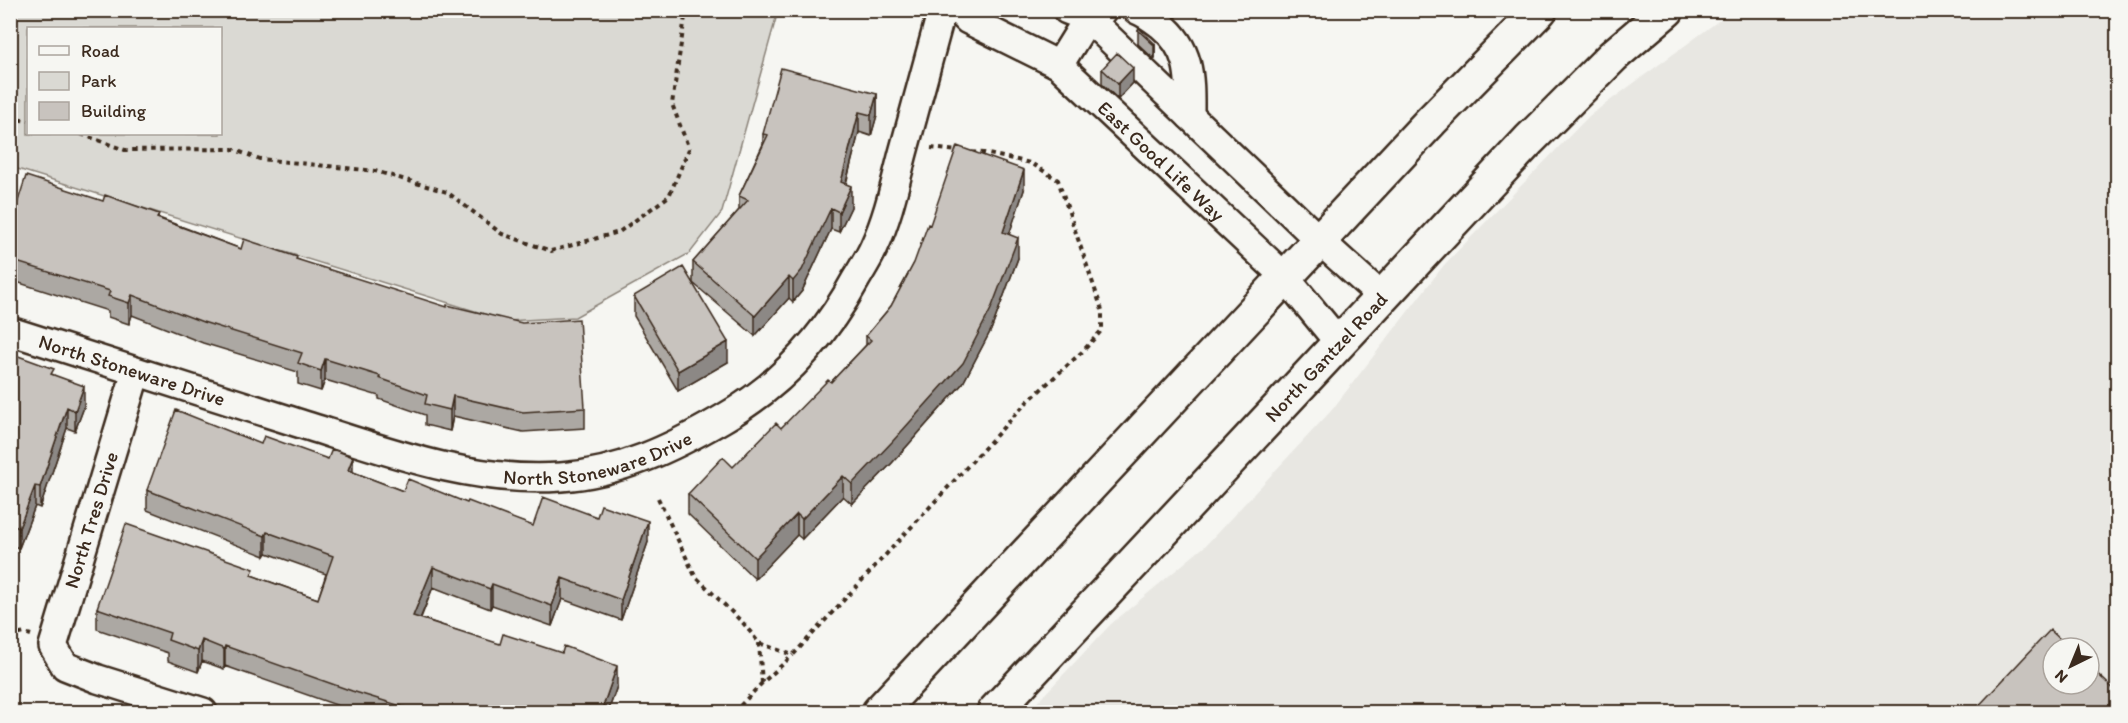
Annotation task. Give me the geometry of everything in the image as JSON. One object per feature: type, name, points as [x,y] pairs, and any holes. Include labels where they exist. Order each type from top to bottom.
[{"type":"main road","points":[[879,712],[1431,121],[1540,10]]},
{"type":"main road","name":"North Gantzel Road","points":[[994,712],[1529,140],[1613,56],[1667,10]]},
{"type":"street","name":"North Stoneware Drive","points":[[10,331],[431,465],[512,477],[561,477],[608,470],[651,456],[680,443],[722,419],[771,386],[822,334],[843,302],[874,248],[888,208],[942,10]]},
{"type":"street","name":"East Good Life Way","points":[[958,10],[968,20],[1059,64],[1285,277],[1340,344]]},
{"type":"street","points":[[1137,10],[1146,13],[1171,33],[1182,49],[1190,77],[1190,116]]},
{"type":"street","points":[[1059,64],[1085,13],[1319,240],[1382,297]]},
{"type":"street","name":"North Tres Drive","points":[[136,372],[53,645],[65,666],[98,679],[203,712]]},
{"type":"path","points":[[84,135],[124,150],[232,149],[260,159],[375,171],[447,192],[502,234],[551,251],[619,232],[669,196],[690,149],[672,104],[686,10]]},
{"type":"path","points":[[10,118],[27,121]]},
{"type":"path","points":[[734,712],[793,655],[1026,403],[1082,352],[1102,330],[1102,310],[1058,180],[1031,163],[984,153],[938,150],[906,142]]},
{"type":"path","points":[[658,498],[695,576],[724,603],[759,643],[793,655]]},
{"type":"path","points":[[759,643],[762,683]]},
{"type":"shaded area","points":[[2107,10],[2117,20],[2117,712],[1028,712],[1111,624],[1205,546],[1331,411],[1444,265],[1589,116],[1732,11]]},
{"type":"green space","points":[[10,11],[778,11],[722,212],[690,253],[575,317],[507,321],[11,167]]},
{"type":"building","points":[[1139,28],[1155,44],[1154,45],[1138,30]]},
{"type":"building","points":[[1117,53],[1133,68],[1118,84],[1102,69]]},
{"type":"building","points":[[781,68],[877,94],[871,115],[859,112],[841,182],[851,186],[839,212],[831,208],[802,270],[793,281],[789,277],[755,316],[693,262],[748,200],[739,196],[768,135],[763,134]]},
{"type":"building","points":[[957,146],[1024,170],[1003,232],[1018,238],[991,309],[963,363],[892,442],[852,484],[843,476],[802,519],[797,514],[755,558],[688,494],[723,457],[733,467],[776,423],[781,428],[828,380],[831,382],[871,340],[866,336],[891,306],[914,263],[928,224],[930,225]]},
{"type":"building","points":[[26,176],[103,201],[105,195],[159,214],[157,218],[241,249],[244,239],[297,257],[296,259],[447,307],[447,305],[522,323],[579,319],[585,408],[523,412],[453,396],[450,410],[425,404],[427,395],[379,378],[380,376],[325,359],[321,371],[298,363],[302,353],[203,322],[132,295],[129,303],[108,296],[110,291],[10,260],[10,226]]},
{"type":"building","points":[[683,267],[728,342],[678,371],[634,296]]},
{"type":"building","points":[[10,353],[54,369],[51,374],[84,386],[75,411],[67,407],[40,487],[35,486],[19,528],[10,524]]},
{"type":"building","points":[[176,410],[261,444],[264,436],[328,459],[332,449],[353,457],[348,470],[403,491],[408,479],[533,526],[543,497],[597,517],[601,505],[648,521],[621,600],[562,578],[552,606],[492,584],[490,589],[433,567],[413,616],[500,644],[503,634],[562,653],[564,646],[617,666],[601,712],[420,712],[352,691],[225,646],[224,649],[202,640],[198,651],[168,640],[170,633],[97,608],[126,524],[254,569],[251,575],[318,599],[333,556],[267,532],[265,536],[147,490]]},
{"type":"building","points":[[2050,630],[2057,636],[2044,636]]},
{"type":"building","points":[[2041,640],[2041,696],[2101,696],[2101,677],[2118,693],[2118,697],[2103,712],[1973,712]]}]
